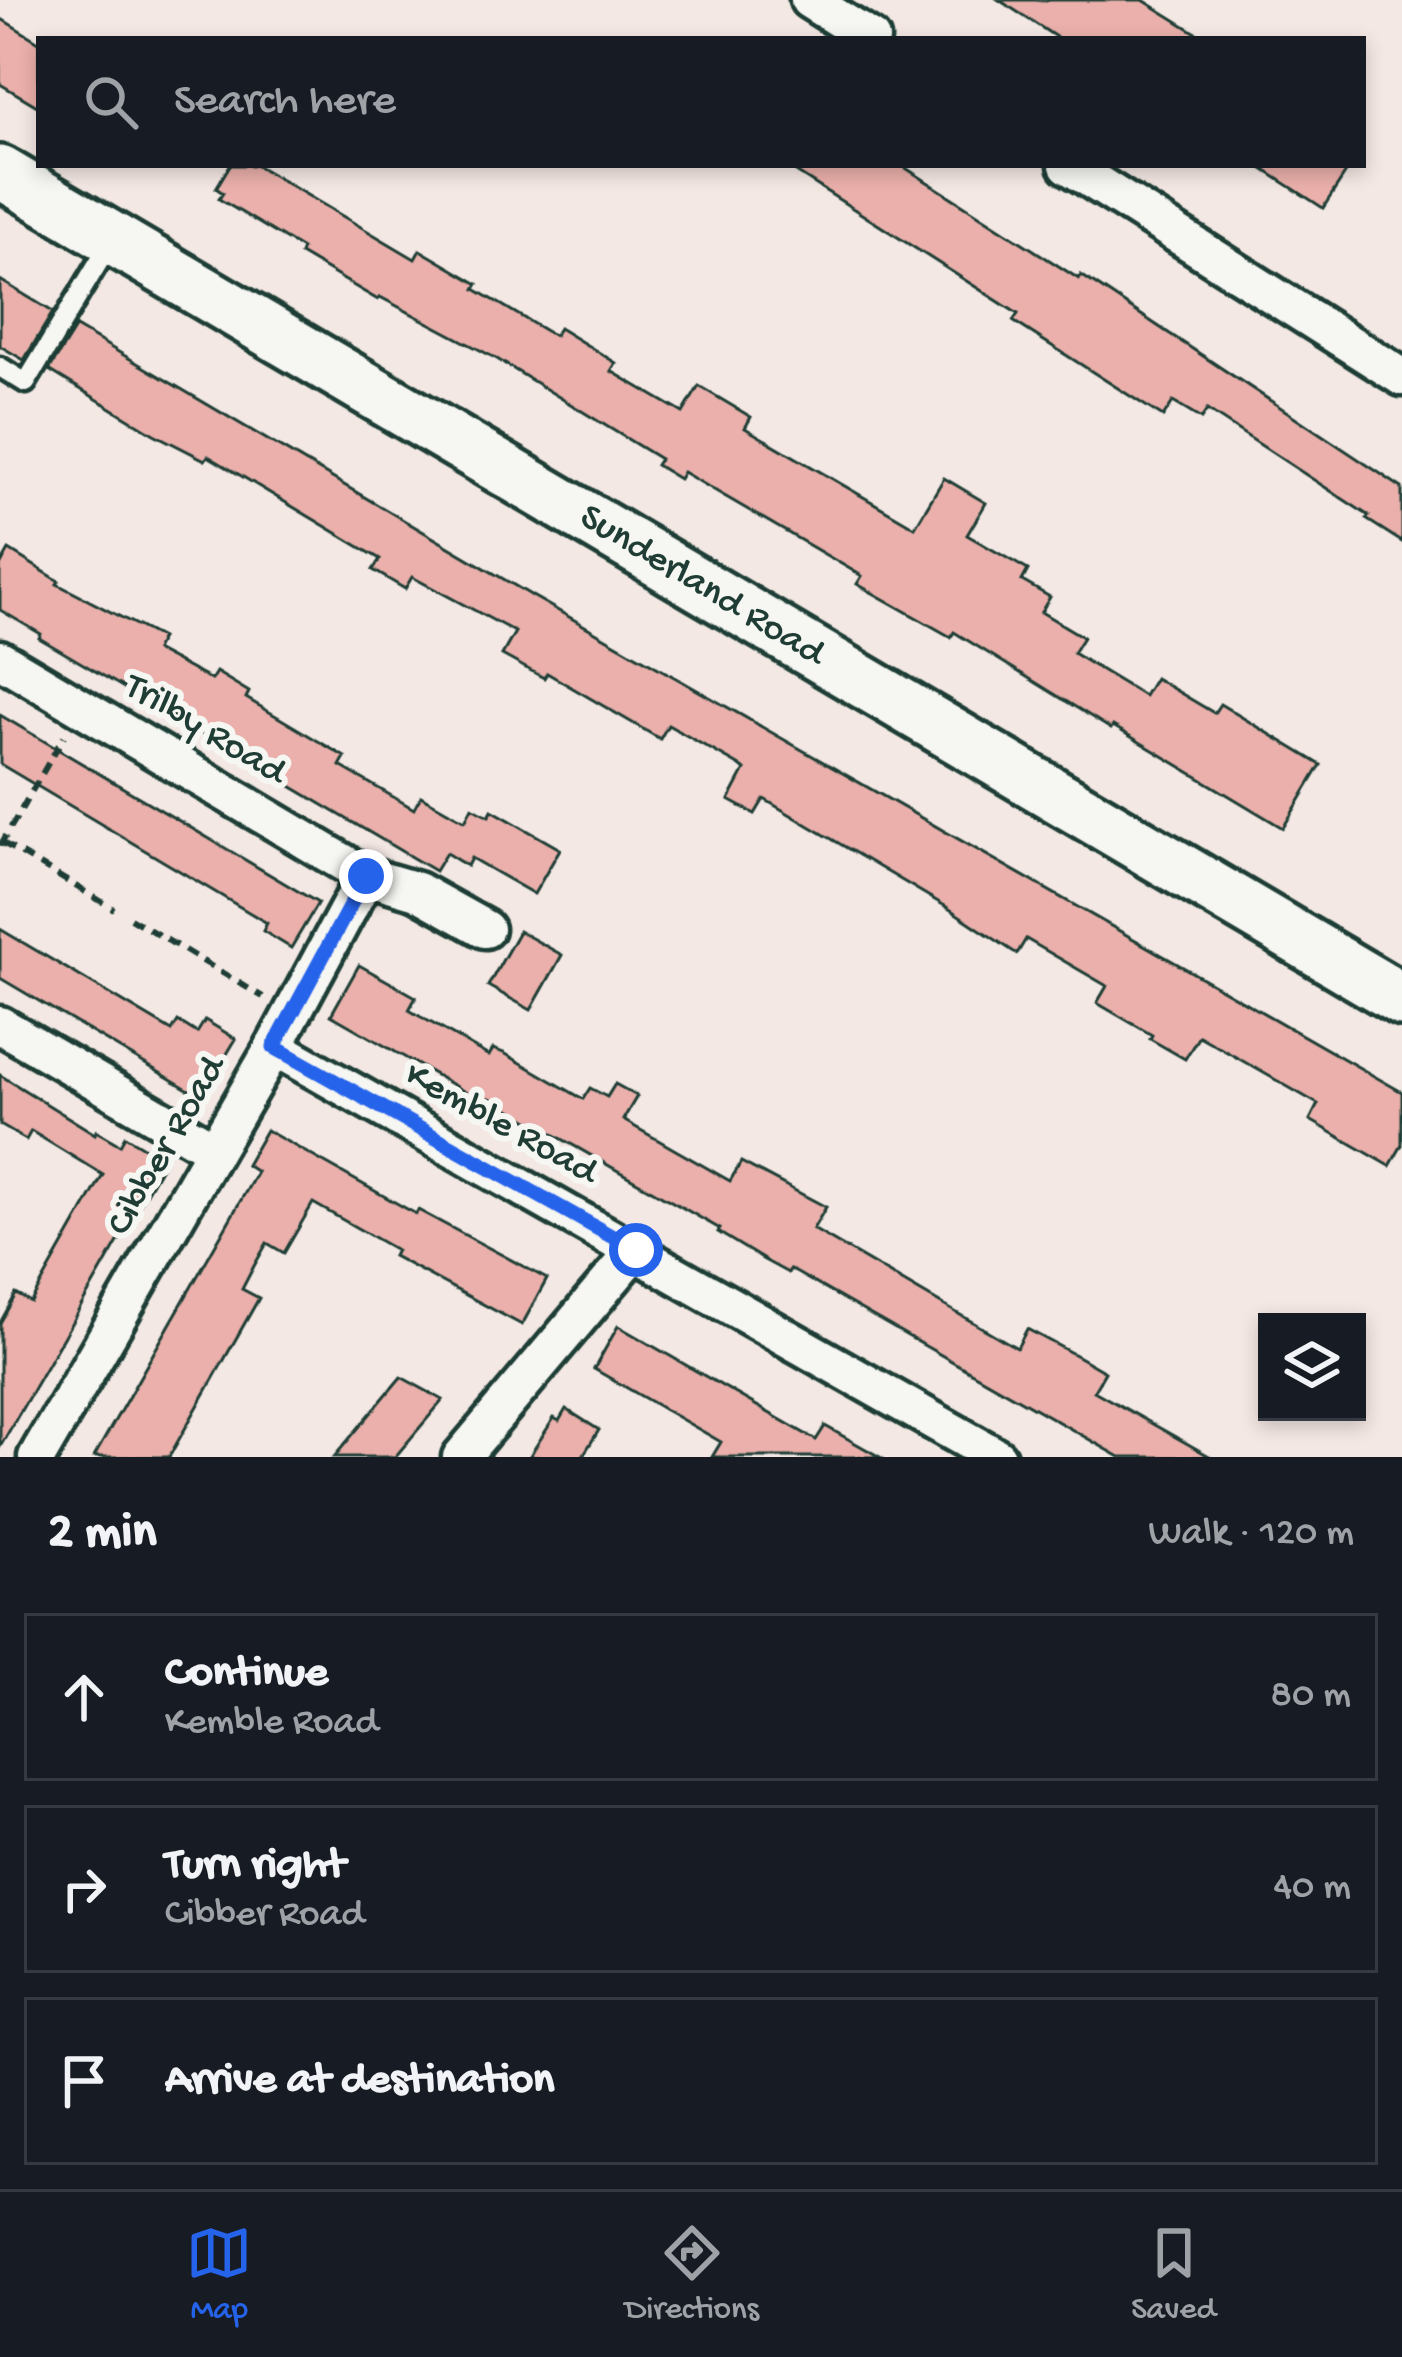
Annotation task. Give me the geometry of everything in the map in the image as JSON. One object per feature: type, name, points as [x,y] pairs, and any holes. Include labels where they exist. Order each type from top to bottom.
[{"type":"street","points":[[809,0],[866,36]]},
{"type":"street","points":[[1073,168],[1402,377]]},
{"type":"street","name":"Sunderland Road","points":[[0,172],[1402,1000]]},
{"type":"street","name":"Trilby Road","points":[[0,659],[366,876],[418,890],[485,929]]},
{"type":"street","name":"Cibber Road","points":[[37,1457],[274,1047],[366,876]]},
{"type":"street","points":[[0,1025],[214,1150]]},
{"type":"street","name":"Kemble Road","points":[[274,1047],[998,1457]]},
{"type":"street","points":[[461,1457],[636,1250]]},
{"type":"lane","points":[[0,367],[26,383],[113,239]]},
{"type":"path","points":[[81,707],[1,843],[114,909]]},
{"type":"path","points":[[130,918],[292,1014]]},
{"type":"building","points":[[999,0],[1143,0],[1201,36],[1054,36]]},
{"type":"building","points":[[0,18],[36,40],[36,105],[0,84]]},
{"type":"building","points":[[228,168],[261,168],[415,259],[420,250],[554,336],[559,328],[616,363],[611,371],[683,413],[699,386],[751,417],[745,428],[915,527],[944,478],[986,503],[967,535],[1028,570],[1022,581],[1050,597],[1041,612],[1083,637],[1073,653],[1144,696],[1155,678],[1214,713],[1220,704],[1321,765],[1283,828],[954,632],[951,637],[857,584],[862,576],[683,472],[679,479],[656,465],[660,459],[497,359],[378,300],[300,254],[302,249],[219,199],[223,193],[216,188]]},
{"type":"building","points":[[790,168],[906,168],[1079,279],[1081,275],[1402,488],[1402,542],[1207,410],[1201,419],[1173,402],[1163,417],[1013,321],[1018,314]]},
{"type":"building","points":[[1262,168],[1349,168],[1323,208]]},
{"type":"building","points":[[0,280],[53,312],[24,360],[0,346]]},
{"type":"building","points":[[76,327],[534,597],[1402,1092],[1402,1145],[1390,1166],[1310,1120],[1318,1104],[1199,1036],[1185,1059],[1150,1039],[1152,1035],[1097,1003],[1107,986],[1026,939],[1017,954],[764,799],[755,814],[729,800],[745,770],[740,766],[668,725],[660,739],[547,673],[544,678],[502,655],[515,632],[412,577],[405,589],[373,570],[380,559],[208,456],[205,460],[154,434],[49,370]]},
{"type":"building","points":[[9,550],[59,581],[57,584],[161,638],[155,650],[211,680],[216,672],[249,692],[246,698],[345,757],[340,766],[414,809],[421,796],[465,821],[472,807],[489,816],[492,810],[560,849],[534,894],[471,858],[467,866],[446,853],[435,871],[39,638],[41,634],[0,610],[0,566]]},
{"type":"building","points":[[0,715],[318,903],[291,948],[263,931],[267,923],[0,764]]},
{"type":"building","points":[[0,929],[172,1031],[178,1021],[197,1033],[205,1020],[236,1039],[201,1097],[0,978]]},
{"type":"building","points":[[519,931],[562,955],[531,1010],[488,986]]},
{"type":"building","points":[[359,965],[416,997],[409,1010],[489,1056],[493,1049],[504,1053],[583,1099],[590,1088],[607,1097],[615,1084],[637,1096],[623,1120],[730,1181],[741,1162],[826,1207],[813,1229],[1017,1348],[1027,1329],[1079,1357],[1105,1372],[1094,1391],[1211,1457],[1120,1457],[790,1269],[788,1273],[764,1260],[718,1232],[720,1229],[490,1098],[486,1104],[331,1015]]},
{"type":"building","points":[[0,1075],[95,1134],[120,1145],[125,1136],[165,1160],[0,1447],[0,1323],[16,1294],[31,1302],[103,1175],[31,1131],[26,1140],[0,1125]]},
{"type":"building","points":[[266,1130],[416,1214],[418,1210],[547,1279],[522,1325],[393,1256],[396,1250],[313,1203],[284,1253],[267,1243],[242,1289],[259,1298],[169,1457],[94,1457],[257,1172],[246,1165]]},
{"type":"building","points":[[618,1326],[816,1440],[825,1426],[880,1457],[712,1457],[721,1442],[594,1369]]},
{"type":"building","points":[[401,1377],[443,1400],[395,1457],[334,1457]]},
{"type":"building","points":[[566,1409],[599,1430],[582,1457],[529,1457],[554,1418],[559,1421]]},
{"type":"route","points":[[366,876],[274,1047],[636,1250]]}]
